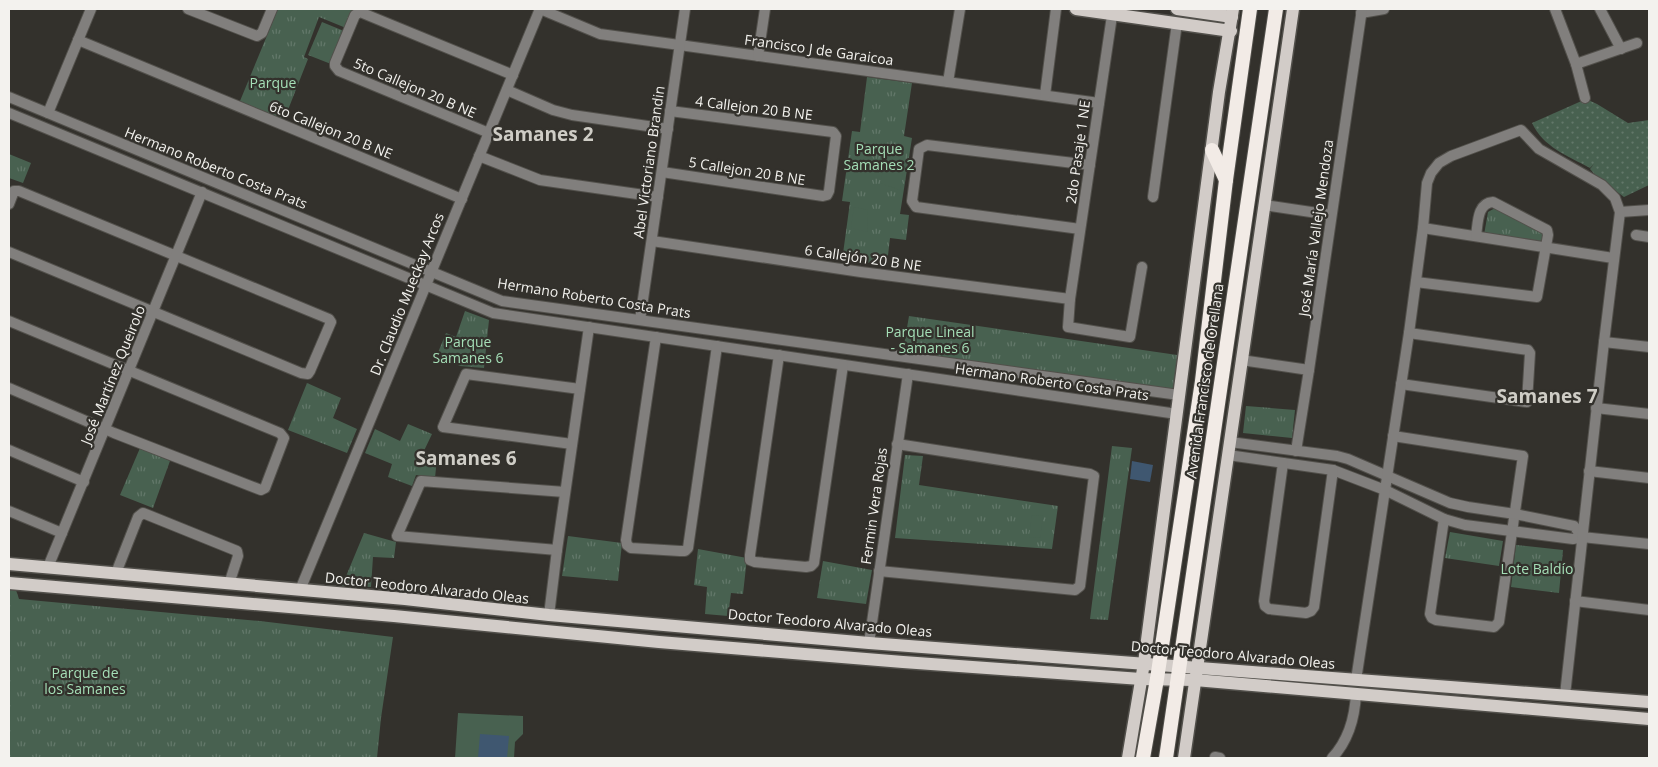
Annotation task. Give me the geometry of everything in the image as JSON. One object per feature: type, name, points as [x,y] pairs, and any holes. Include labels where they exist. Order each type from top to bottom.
[{"type":"highway","name":"Avenida Francisco de Orellana","points":[[1143,758],[1157,679],[1151,664],[1202,381],[1226,180],[1250,9]]},
{"type":"highway","name":"Avenida Francisco de Orellana","points":[[1166,758],[1276,9]]},
{"type":"highway","points":[[1212,150],[1226,180]]},
{"type":"main road","points":[[1076,9],[1112,11],[1230,31]]},
{"type":"main road","points":[[1178,9],[1233,13]]},
{"type":"main road","points":[[1184,758],[1293,9]]},
{"type":"main road","name":"Avenida Francisco de Orellana","points":[[1128,758],[1142,679],[1151,664],[1179,395],[1219,92],[1233,13]]},
{"type":"main road","name":"Doctor Teodoro Alvarado Oleas","points":[[9,564],[405,599],[549,615],[869,643],[1151,664],[1179,673],[1356,680],[1649,702]]},
{"type":"main road","name":"Doctor Teodoro Alvarado Oleas","points":[[9,583],[394,616],[659,642],[903,662],[1142,679],[1157,679],[1179,673]]},
{"type":"main road","name":"Doctor Teodoro Alvarado Oleas","points":[[1196,674],[1356,693],[1649,719]]},
{"type":"street","points":[[48,114],[91,9]]},
{"type":"street","points":[[188,9],[253,36],[260,36],[272,9]]},
{"type":"street","name":"Francisco J de Garaicoa","points":[[540,9],[600,34],[1099,103]]},
{"type":"street","name":"Dr. Claudio Mueckay Arcos","points":[[300,590],[540,9]]},
{"type":"street","name":"Abel Victoriano Brandin","points":[[640,320],[685,9]]},
{"type":"street","points":[[758,56],[765,9]]},
{"type":"street","points":[[948,82],[960,9]]},
{"type":"street","points":[[1045,96],[1056,9]]},
{"type":"street","points":[[1362,11],[1384,9]]},
{"type":"street","points":[[1556,9],[1576,64],[1585,98]]},
{"type":"street","points":[[1600,9],[1620,49]]},
{"type":"street","name":"2do Pasaje 1 NE","points":[[1112,11],[1070,300],[1068,327],[1130,337],[1142,267]]},
{"type":"street","name":"José María Vallejo Mendoza","points":[[1296,450],[1362,11]]},
{"type":"street","name":"5to Callejon 20 B NE","points":[[489,133],[340,71],[335,64],[356,15],[364,12],[513,75]]},
{"type":"street","points":[[1153,197],[1178,23]]},
{"type":"street","name":"6to Callejon 20 B NE","points":[[78,40],[462,199]]},
{"type":"street","points":[[1576,64],[1637,44]]},
{"type":"street","points":[[506,90],[553,110],[572,115],[668,129]]},
{"type":"street","name":"Hermano Roberto Costa Prats","points":[[9,97],[502,301],[1179,395]]},
{"type":"street","name":"4 Callejon 20 B NE","points":[[670,112],[834,132],[836,136],[827,195]]},
{"type":"street","name":"Hermano Roberto Costa Prats","points":[[9,113],[492,312],[1177,414]]},
{"type":"street","points":[[1356,680],[1409,333],[1427,183],[1431,173],[1439,163],[1452,156],[1521,130],[1539,149],[1602,186],[1615,198],[1620,212],[1596,408],[1565,695]]},
{"type":"street","points":[[1080,229],[916,207],[912,201],[919,149],[927,145],[1090,165]]},
{"type":"street","points":[[146,169],[150,156]]},
{"type":"street","points":[[479,156],[540,180],[658,198]]},
{"type":"street","name":"5 Callejon 20 B NE","points":[[662,172],[823,196],[827,195]]},
{"type":"street","points":[[9,204],[14,191],[19,191],[329,319],[331,322],[310,371],[308,374],[304,374],[9,252]]},
{"type":"street","name":"José Martínez Queirolo","points":[[48,567],[202,192]]},
{"type":"street","points":[[1416,282],[1537,297],[1548,236],[1547,230],[1493,202],[1487,202],[1482,206],[1480,212],[1476,236]]},
{"type":"street","points":[[1264,205],[1331,215]]},
{"type":"street","points":[[1620,212],[1649,210]]},
{"type":"street","points":[[1423,228],[1614,258]]},
{"type":"street","points":[[1636,236],[1649,237]]},
{"type":"street","name":"6 Callejón 20 B NE","points":[[652,241],[860,272],[1070,300]]},
{"type":"street","points":[[9,321],[283,435],[284,441],[265,488],[258,490],[105,429],[9,388]]},
{"type":"street","points":[[549,615],[589,327]]},
{"type":"street","points":[[1401,384],[1526,402],[1530,353],[1528,350],[1409,333]]},
{"type":"street","points":[[750,351],[753,336]]},
{"type":"street","points":[[656,337],[626,540],[627,545],[631,548],[680,552],[688,548],[717,346]]},
{"type":"street","points":[[1604,342],[1649,347]]},
{"type":"street","points":[[779,355],[750,556],[750,560],[754,562],[806,567],[814,563],[843,364]]},
{"type":"street","points":[[1241,360],[1309,370]]},
{"type":"street","points":[[1003,389],[1006,372]]},
{"type":"street","points":[[572,444],[443,427],[466,374],[580,389]]},
{"type":"street","name":"Fermin Vera Rojas","points":[[869,643],[908,374]]},
{"type":"street","points":[[1596,408],[1649,414]]},
{"type":"street","points":[[1393,436],[1523,456],[1497,626],[1436,620],[1430,614],[1444,519]]},
{"type":"street","points":[[1230,442],[1348,459],[1450,502],[1468,508],[1515,514],[1574,526],[1582,537]]},
{"type":"street","points":[[879,571],[1075,590],[1080,586],[1094,476],[897,444]]},
{"type":"street","points":[[9,450],[84,482]]},
{"type":"street","points":[[1228,455],[1333,470],[1385,490],[1444,519],[1465,525],[1573,539],[1582,537],[1649,544]]},
{"type":"street","points":[[1283,463],[1264,601],[1265,606],[1269,608],[1306,613],[1314,607],[1333,470]]},
{"type":"street","points":[[1589,471],[1649,478]]},
{"type":"street","points":[[557,550],[397,536],[421,481],[565,492]]},
{"type":"street","points":[[9,511],[62,533]]},
{"type":"street","points":[[116,573],[138,517],[143,513],[236,551],[238,556],[229,584]]},
{"type":"street","points":[[1575,601],[1649,610]]},
{"type":"street","points":[[1332,758],[1341,748],[1353,720],[1356,693]]},
{"type":"green space","name":"Parque","points":[[278,9],[354,9],[346,28],[319,17],[304,57],[308,59],[284,120],[240,101]]},
{"type":"green space","points":[[322,22],[344,31],[331,64],[308,55]]},
{"type":"green space","name":"Parque Samanes 2","points":[[867,77],[912,83],[904,136],[912,138],[900,214],[909,215],[906,240],[890,238],[887,264],[842,261],[850,202],[842,201],[852,131],[860,132]]},
{"type":"green space","points":[[1586,99],[1628,123],[1649,120],[1649,185],[1624,197],[1598,178],[1590,169],[1594,164],[1590,168],[1549,145],[1532,123]]},
{"type":"green space","points":[[889,150],[906,152],[900,190],[880,183]]},
{"type":"green space","points":[[9,154],[31,163],[23,183],[9,178]]},
{"type":"green space","points":[[854,207],[868,210],[867,232],[851,228]]},
{"type":"green space","points":[[1495,208],[1543,233],[1543,244],[1484,235],[1488,212]]},
{"type":"green space","name":"Parque Samanes 6","points":[[465,311],[489,320],[484,368],[460,366],[437,355],[446,333],[456,337]]},
{"type":"green space","name":"Parque Lineal - Samanes 6","points":[[909,316],[1184,356],[1179,395],[902,357]]},
{"type":"green space","points":[[307,383],[341,398],[333,418],[357,429],[347,453],[288,430]]},
{"type":"green space","points":[[1246,406],[1295,410],[1292,438],[1243,433]]},
{"type":"green space","points":[[408,424],[432,434],[422,455],[437,458],[435,478],[416,475],[412,486],[388,477],[392,464],[365,453],[375,429],[400,441]]},
{"type":"green space","points":[[1112,446],[1132,448],[1108,620],[1090,619]]},
{"type":"green space","points":[[140,448],[170,461],[153,508],[120,495]]},
{"type":"green space","points":[[905,455],[923,456],[919,485],[1058,506],[1052,549],[895,538]]},
{"type":"green space","points":[[1032,515],[1043,516],[1040,538],[1029,537]]},
{"type":"green space","points":[[1450,532],[1503,541],[1499,566],[1445,558]]},
{"type":"green space","points":[[364,533],[396,542],[394,558],[373,557],[371,587],[342,586]]},
{"type":"green space","points":[[568,536],[622,543],[618,581],[562,576]]},
{"type":"green space","name":"Lote Baldío","points":[[1516,545],[1563,550],[1559,593],[1511,587]]},
{"type":"green space","points":[[698,549],[747,558],[743,594],[731,593],[728,616],[705,614],[707,587],[694,585]]},
{"type":"green space","points":[[823,561],[872,570],[866,604],[817,598]]},
{"type":"green space","name":"Parque de los Samanes","points":[[9,590],[16,590],[19,599],[260,621],[393,637],[377,758],[9,758]]},
{"type":"green space","points":[[458,713],[523,716],[523,734],[515,742],[514,758],[455,758]]},
{"type":"water","points":[[1132,461],[1153,465],[1150,482],[1130,479]]},
{"type":"water","points":[[480,734],[509,736],[507,758],[478,758]]},
{"type":"district","name":"Samanes 2","points":[[543,134]]},
{"type":"district","name":"Samanes 7","points":[[1547,396]]},
{"type":"district","name":"Samanes 6","points":[[466,458]]}]
